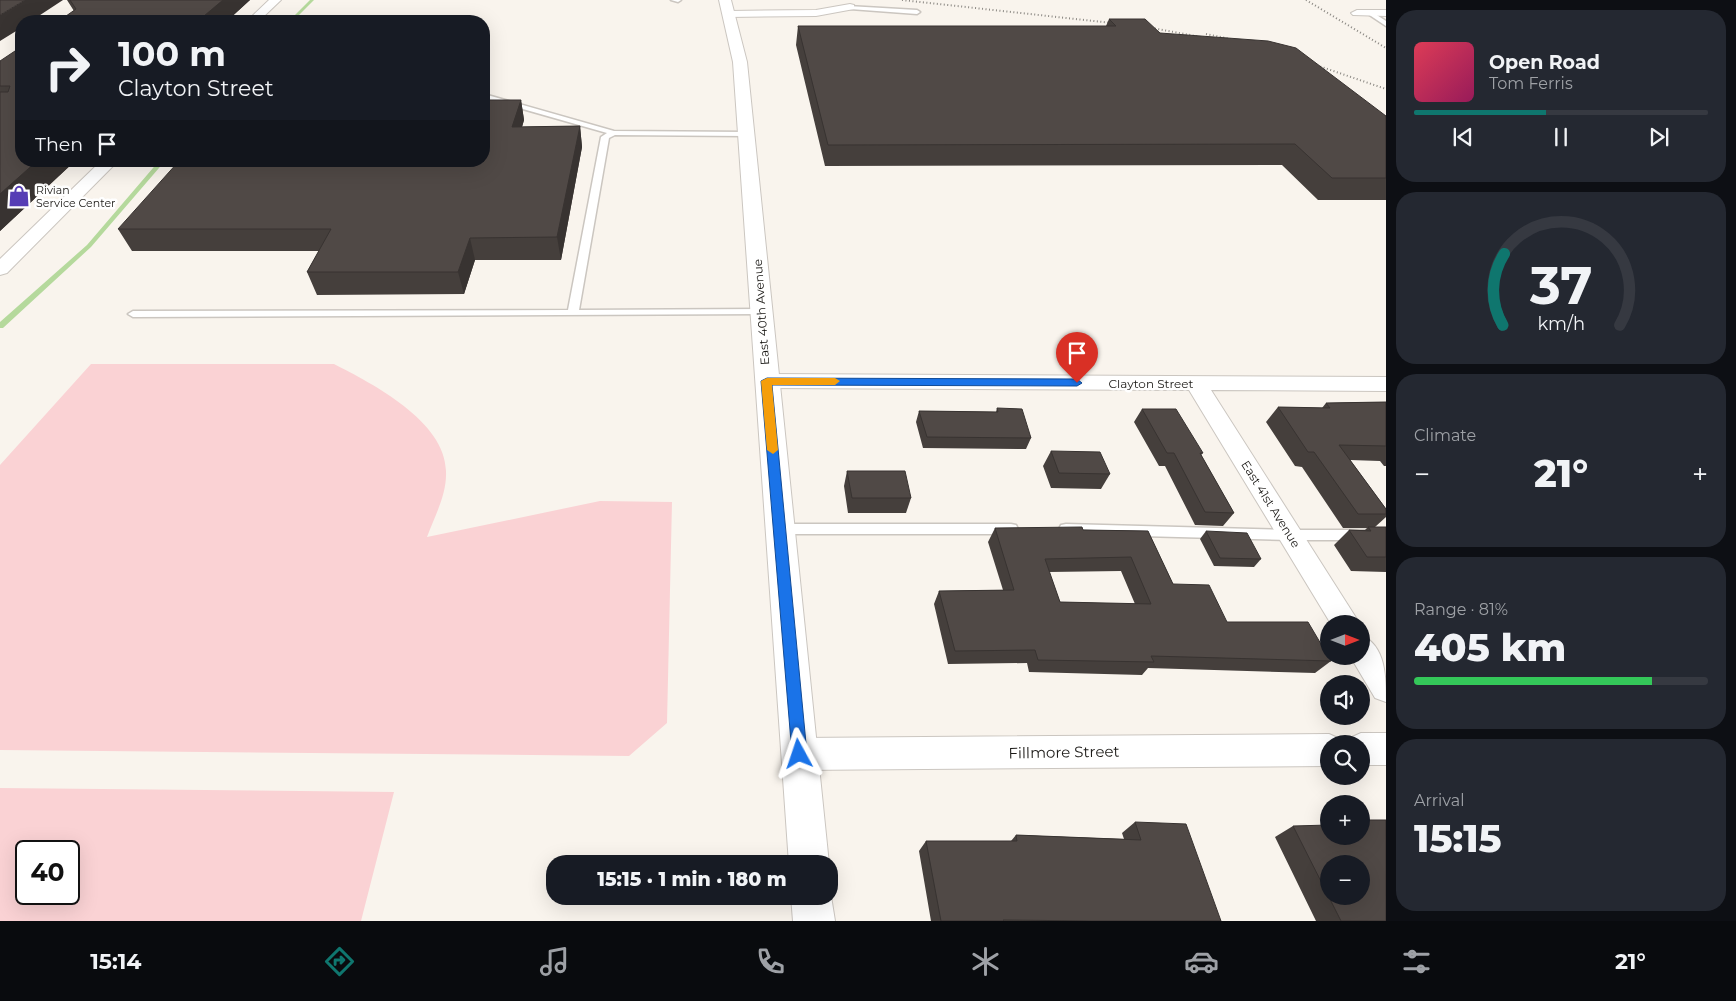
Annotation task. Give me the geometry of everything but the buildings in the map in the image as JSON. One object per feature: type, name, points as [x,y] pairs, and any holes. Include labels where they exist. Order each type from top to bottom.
[{"type":"street","points":[[259,15],[275,0]]},
{"type":"street","points":[[727,7],[816,13],[850,7]]},
{"type":"street","name":"East 40th Avenue","points":[[727,7],[740,62],[808,855]]},
{"type":"street","points":[[1357,14],[1386,14]]},
{"type":"street","points":[[0,269],[104,167]]},
{"type":"street","name":"Clayton Street","points":[[767,381],[1386,384]]},
{"type":"street","name":"East 41st Avenue","points":[[1195,383],[1340,615]]},
{"type":"street","points":[[1370,662],[1386,688]]},
{"type":"street","points":[[1370,749],[1386,749]]},
{"type":"street","name":"Fillmore Street","points":[[799,754],[1320,750]]},
{"type":"street","points":[[813,905],[814,921]]},
{"type":"lane","points":[[850,7],[917,12]]},
{"type":"lane","points":[[1370,14],[1386,24]]},
{"type":"lane","points":[[490,98],[614,133],[746,134]]},
{"type":"lane","points":[[572,313],[605,137],[614,133]]},
{"type":"lane","points":[[133,314],[762,312]]},
{"type":"lane","points":[[779,530],[1026,529]]},
{"type":"lane","points":[[1056,529],[1290,535],[1386,535]]},
{"type":"shaded area","points":[[91,364],[334,364],[386,393],[420,420],[434,436],[442,453],[446,480],[440,505],[427,537],[600,501],[672,502],[667,723],[629,756],[0,750],[0,465]]},
{"type":"shaded area","points":[[0,788],[394,792],[361,921],[0,921]]},
{"type":"waterway","points":[[297,15],[312,0]]},
{"type":"waterway","points":[[0,326],[89,246],[157,167]]},
{"type":"railway","points":[[902,0],[1121,24]]},
{"type":"railway","points":[[1306,0],[1386,48]]},
{"type":"railway","points":[[1141,26],[1212,39]]},
{"type":"railway","points":[[1206,34],[1240,41]]},
{"type":"railway","points":[[1307,62],[1386,89]]},
{"type":"slow traffic","points":[[773,450],[767,381],[835,381]]},
{"type":"place","name":"Rivian Service Center","points":[[19,196]]},
{"type":"route","points":[[799,754],[767,381],[1077,383]]}]
